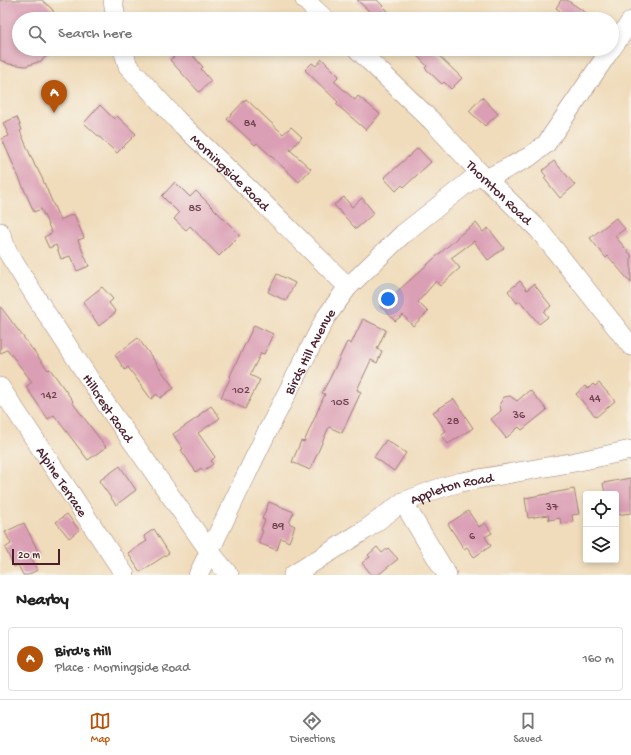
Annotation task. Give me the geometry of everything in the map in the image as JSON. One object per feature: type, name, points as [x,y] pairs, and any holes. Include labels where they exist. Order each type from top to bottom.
[{"type":"street","points":[[113,0],[115,12]]},
{"type":"street","points":[[306,0],[318,12]]},
{"type":"street","name":"Birds Hill Avenue","points":[[619,38],[631,21]]},
{"type":"street","name":"Morningside Road","points":[[125,56],[128,66],[177,120],[348,287]]},
{"type":"street","name":"Thornton Road","points":[[364,56],[433,122],[483,176],[539,230],[631,346]]},
{"type":"street","name":"Birds Hill Avenue","points":[[198,575],[265,436],[326,317],[348,287],[403,234],[483,176],[529,157],[546,144],[606,56]]},
{"type":"street","name":"Hillcrest Road","points":[[0,232],[8,254],[108,407],[210,552],[229,575]]},
{"type":"street","name":"Alpine Terrace","points":[[0,387],[125,575]]},
{"type":"street","name":"Appleton Road","points":[[293,575],[364,530],[403,502],[440,488],[461,482],[575,462],[631,450]]},
{"type":"street","points":[[403,502],[447,575]]},
{"type":"building","points":[[0,0],[42,0],[54,12],[12,12],[12,56],[46,56],[41,61],[26,66],[9,64],[0,60]]},
{"type":"building","points":[[357,0],[377,0],[389,12],[370,12]]},
{"type":"building","points":[[561,0],[567,0],[585,12],[561,12],[556,8]]},
{"type":"building","points":[[175,56],[193,56],[203,67],[201,69],[211,81],[199,92],[170,60]]},
{"type":"building","points":[[418,56],[439,56],[462,78],[451,89],[444,82],[442,84],[425,68],[427,66]]},
{"type":"building","points":[[322,59],[339,76],[334,81],[355,100],[358,96],[380,114],[366,130],[336,104],[338,102],[305,70],[312,63],[316,66]]},
{"type":"building","points":[[482,97],[498,114],[485,126],[469,111]]},
{"type":"building","points":[[246,99],[283,134],[291,127],[302,137],[290,150],[311,169],[299,182],[257,143],[255,145],[227,119]]},
{"type":"building","points":[[100,105],[114,119],[117,116],[136,134],[117,153],[84,123]]},
{"type":"building","points":[[17,117],[22,130],[20,131],[60,220],[74,214],[84,238],[78,240],[89,266],[77,271],[70,256],[61,259],[56,245],[49,248],[44,237],[52,233],[41,209],[34,212],[2,139],[9,136],[3,123]]},
{"type":"building","points":[[418,148],[431,162],[404,187],[402,185],[396,191],[384,178]]},
{"type":"building","points":[[554,161],[575,185],[560,198],[544,178],[546,176],[542,171]]},
{"type":"building","points":[[175,182],[190,197],[196,191],[240,235],[219,256],[190,226],[186,230],[174,219],[179,213],[162,196]]},
{"type":"building","points":[[344,197],[352,207],[362,198],[374,213],[356,229],[334,205]]},
{"type":"building","points":[[616,218],[625,229],[615,236],[631,255],[631,283],[608,256],[606,258],[590,238]]},
{"type":"building","points":[[476,223],[483,232],[488,228],[504,248],[488,260],[474,241],[451,258],[460,268],[440,286],[436,281],[418,302],[428,312],[413,326],[403,315],[395,321],[381,306],[457,237]]},
{"type":"building","points":[[277,274],[295,283],[286,301],[268,292]]},
{"type":"building","points":[[520,281],[527,290],[534,284],[551,306],[544,312],[548,317],[539,324],[520,301],[517,303],[508,291]]},
{"type":"building","points":[[102,287],[113,299],[109,303],[116,312],[99,326],[83,302]]},
{"type":"building","points":[[0,306],[48,370],[50,369],[73,401],[72,402],[106,447],[88,460],[54,415],[48,419],[26,387],[32,382],[7,349],[0,354]]},
{"type":"building","points":[[363,319],[386,330],[377,349],[382,351],[377,363],[371,360],[357,390],[361,392],[342,433],[329,427],[310,470],[292,462],[301,441],[304,442],[325,394],[322,393],[347,342],[351,344]]},
{"type":"building","points":[[254,325],[273,334],[264,354],[261,353],[250,375],[260,380],[245,409],[221,397]]},
{"type":"building","points":[[138,338],[174,388],[160,398],[157,394],[151,399],[128,367],[125,370],[115,355]]},
{"type":"building","points":[[599,383],[615,401],[596,417],[576,394],[585,386],[588,389],[593,384],[595,386]]},
{"type":"building","points":[[530,390],[547,410],[522,430],[519,427],[506,438],[491,419],[501,411],[500,403],[504,397],[510,396],[517,401]]},
{"type":"building","points":[[454,399],[473,428],[448,444],[441,434],[446,431],[433,412]]},
{"type":"building","points":[[211,406],[220,418],[198,433],[215,457],[211,461],[213,464],[203,471],[201,468],[196,472],[181,450],[183,449],[173,434],[200,416],[199,415]]},
{"type":"building","points":[[386,440],[406,453],[394,471],[374,457]]},
{"type":"building","points":[[120,466],[136,490],[116,505],[99,481]]},
{"type":"building","points":[[631,478],[631,513],[619,515],[619,491],[604,491],[603,483]]},
{"type":"building","points":[[574,489],[579,514],[572,515],[573,522],[561,524],[560,518],[549,520],[548,515],[528,518],[525,498]]},
{"type":"building","points":[[269,502],[294,512],[289,523],[295,526],[289,542],[281,538],[277,550],[258,543],[263,531],[261,530],[265,520],[262,519]]},
{"type":"building","points":[[468,511],[479,527],[485,523],[492,533],[485,537],[491,546],[474,557],[467,547],[464,549],[448,524]]},
{"type":"building","points":[[67,514],[79,530],[69,538],[56,522]]},
{"type":"building","points":[[24,523],[40,555],[32,559],[37,570],[28,575],[23,575],[18,565],[14,567],[5,548],[11,544],[5,532]]},
{"type":"building","points":[[154,529],[169,553],[140,572],[128,553],[147,541],[144,536]]},
{"type":"building","points":[[377,547],[382,553],[388,548],[398,559],[378,575],[372,575],[362,563],[370,557],[368,555]]},
{"type":"place","name":"Bird's Hill","points":[[54,113]]}]
